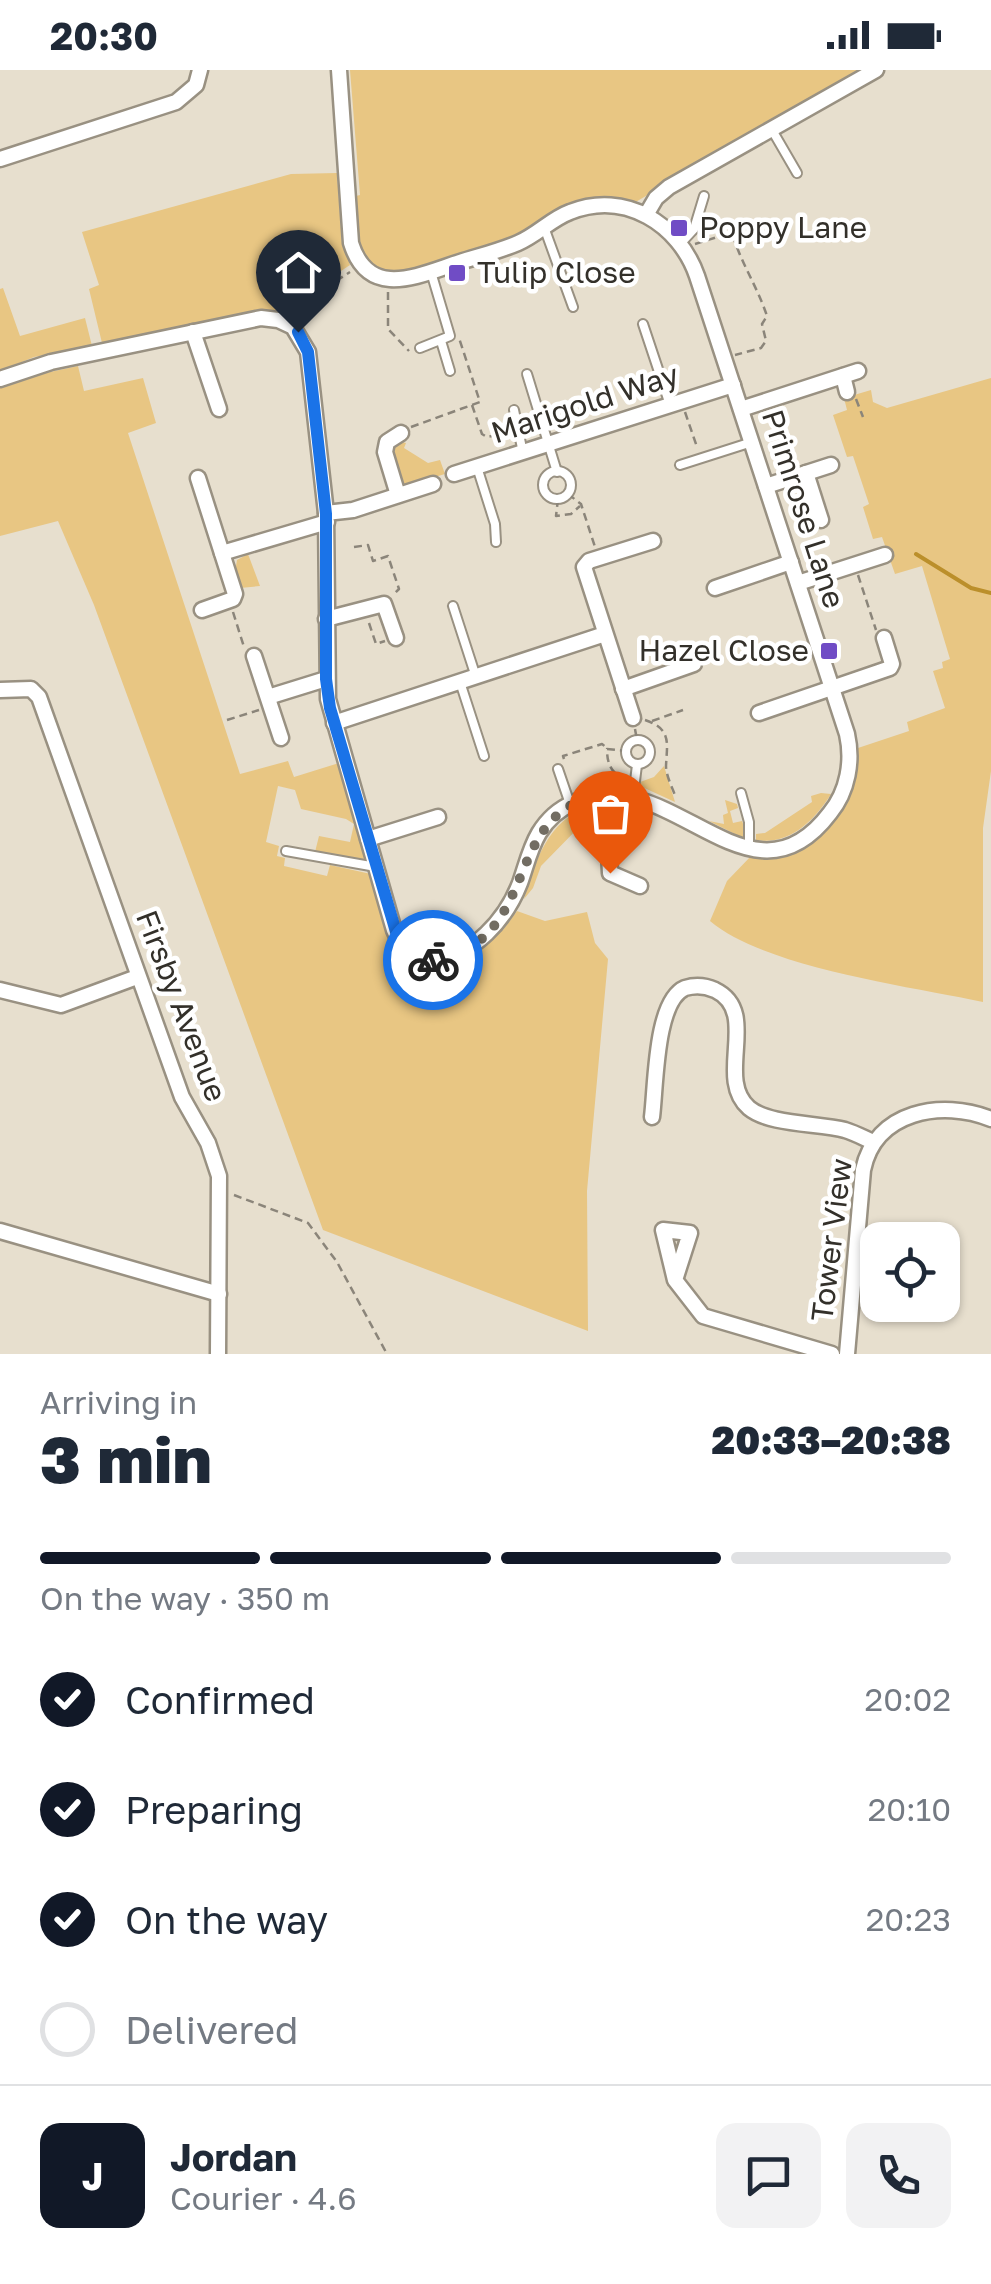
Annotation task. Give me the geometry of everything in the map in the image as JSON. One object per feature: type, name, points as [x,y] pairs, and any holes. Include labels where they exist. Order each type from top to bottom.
[{"type":"street","points":[[0,159],[176,102],[196,85],[200,70]]},
{"type":"street","points":[[339,70],[351,243],[362,264],[375,275],[404,280],[431,272],[516,244],[566,214],[599,205],[646,215],[667,228],[684,246]]},
{"type":"street","points":[[646,215],[662,192],[876,70]]},
{"type":"street","name":"Primrose Lane","points":[[684,246],[741,408],[850,750],[847,776],[828,816],[806,836],[779,849],[748,850]]},
{"type":"street","points":[[0,379],[51,362],[261,318],[283,322],[298,332],[308,352],[327,518],[326,679],[334,723],[401,946],[421,960],[447,956],[478,940],[496,924],[511,903],[542,828],[570,804],[634,790],[718,838],[748,850]]},
{"type":"street","points":[[193,332],[219,409]]},
{"type":"street","points":[[741,408],[858,371]]},
{"type":"street","points":[[842,376],[847,392]]},
{"type":"street","name":"Marigold Way","points":[[454,474],[733,385]]},
{"type":"street","points":[[398,495],[384,452],[387,442],[401,433]]},
{"type":"street","points":[[766,486],[831,465]]},
{"type":"street","points":[[806,473],[821,520]]},
{"type":"street","points":[[198,478],[235,594],[229,601],[202,610]]},
{"type":"street","points":[[222,553],[433,484]]},
{"type":"street","points":[[635,719],[584,571],[588,562],[653,541]]},
{"type":"street","points":[[798,582],[885,554]]},
{"type":"street","points":[[715,588],[791,562]]},
{"type":"street","points":[[326,618],[384,604],[396,638]]},
{"type":"street","points":[[334,723],[605,634]]},
{"type":"street","points":[[758,713],[890,668],[884,638]]},
{"type":"street","points":[[254,656],[281,738]]},
{"type":"street","points":[[624,689],[694,664]]},
{"type":"street","points":[[269,701],[326,679]]},
{"type":"street","name":"Firsby Avenue","points":[[0,690],[31,689],[40,697],[137,977],[182,1097],[208,1143],[219,1176],[218,1354]]},
{"type":"street","points":[[606,795],[610,873],[640,886]]},
{"type":"street","points":[[368,838],[438,817]]},
{"type":"street","points":[[0,990],[62,1005],[137,977]]},
{"type":"street","points":[[673,1103],[653,1109],[663,1022],[670,1001],[683,989],[708,987],[725,997],[736,1018],[736,1085],[746,1106],[766,1116],[844,1130],[873,1142]]},
{"type":"street","name":"Tower View","points":[[847,1354],[863,1170],[873,1142],[898,1121],[926,1111],[953,1109],[991,1118]]},
{"type":"street","points":[[0,1230],[218,1294]]},
{"type":"street","name":"Tower View","points":[[675,1280],[704,1316],[832,1354]]},
{"type":"lane","points":[[772,130],[797,173]]},
{"type":"lane","points":[[684,246],[704,196]]},
{"type":"lane","points":[[544,227],[573,307]]},
{"type":"lane","points":[[420,348],[450,336],[431,272]]},
{"type":"lane","points":[[283,322],[290,311],[326,287]]},
{"type":"lane","points":[[643,324],[676,403]]},
{"type":"lane","points":[[441,341],[450,371]]},
{"type":"lane","points":[[527,374],[556,472]]},
{"type":"lane","points":[[514,410],[523,453]]},
{"type":"lane","points":[[680,464],[752,442]]},
{"type":"lane","points":[[477,468],[496,542]]},
{"type":"lane","points":[[556,472],[569,478],[571,487],[568,494],[558,499],[547,494],[544,486],[548,475],[556,472]]},
{"type":"lane","points":[[453,606],[476,677]]},
{"type":"lane","points":[[460,682],[484,756]]},
{"type":"lane","points":[[636,740],[648,746],[648,760],[636,765],[628,759],[626,751],[636,740]]},
{"type":"lane","points":[[634,790],[636,765]]},
{"type":"lane","points":[[558,769],[570,804]]},
{"type":"lane","points":[[741,794],[750,829],[748,850]]},
{"type":"lane","points":[[286,851],[376,867]]},
{"type":"path","points":[[684,246],[727,234],[733,236],[745,274],[758,289],[767,316],[762,324],[766,341],[761,348],[724,359]]},
{"type":"path","points":[[326,287],[362,264]]},
{"type":"path","points":[[388,280],[388,329],[393,330],[396,340],[404,343],[408,352],[420,348]]},
{"type":"path","points":[[401,433],[480,400],[460,339],[450,336]]},
{"type":"path","points":[[847,392],[856,398],[863,417]]},
{"type":"path","points":[[676,403],[700,458]]},
{"type":"path","points":[[472,405],[482,434],[498,435],[505,458]]},
{"type":"path","points":[[568,494],[582,505],[598,558]]},
{"type":"path","points":[[558,499],[556,516],[571,514],[582,505]]},
{"type":"path","points":[[354,546],[368,545],[373,561],[388,556],[399,589],[384,604]]},
{"type":"path","points":[[855,564],[876,632],[884,638]]},
{"type":"path","points":[[229,601],[246,654],[254,656]]},
{"type":"path","points":[[365,608],[376,644],[396,638]]},
{"type":"path","points":[[227,720],[269,701]]},
{"type":"path","points":[[652,722],[683,710]]},
{"type":"path","points":[[635,719],[652,722],[663,731],[669,745],[666,768],[677,802],[675,813]]},
{"type":"path","points":[[558,769],[565,764],[563,756],[604,744],[614,773],[634,790]]},
{"type":"path","points":[[607,750],[626,751]]},
{"type":"path","points":[[219,1189],[308,1223],[337,1262],[387,1354]]},
{"type":"shaded area","points":[[350,70],[859,70],[634,203],[601,199],[576,203],[555,210],[521,234],[406,272],[389,272],[367,261],[357,239],[352,197],[360,195]]},
{"type":"shaded area","points":[[337,173],[342,242],[350,265],[281,311],[250,312],[102,343],[89,289],[99,285],[82,232],[291,174]]},
{"type":"shaded area","points":[[3,288],[20,336],[85,318],[92,346],[34,357],[0,371]]},
{"type":"shaded area","points":[[78,366],[84,391],[143,378],[156,423],[128,433],[240,774],[288,761],[294,777],[339,763],[369,863],[315,852],[319,836],[350,842],[354,824],[301,809],[295,790],[278,786],[266,842],[279,846],[277,856],[285,858],[284,866],[327,876],[330,865],[371,874],[419,964],[503,930],[517,911],[545,921],[587,912],[595,943],[608,959],[587,1191],[588,1331],[323,1230],[94,605],[58,521],[0,536],[0,388]]},
{"type":"shaded area","points":[[991,378],[991,771],[983,828],[983,1002],[801,963],[735,937],[710,921],[727,881],[752,855],[808,838],[830,819],[842,795],[855,749],[909,731],[907,722],[945,708],[933,671],[943,668],[942,662],[950,659],[922,566],[895,574],[882,537],[873,539],[863,507],[869,504],[853,456],[847,457],[833,415],[847,410],[844,398],[871,390],[873,402],[887,408]]},
{"type":"shaded area","points":[[399,441],[428,463],[440,460],[445,474],[402,484],[390,447]]},
{"type":"shaded area","points":[[248,554],[260,586],[240,588],[234,579],[237,560]]},
{"type":"shaded area","points":[[664,766],[675,802],[640,786],[640,782],[654,777]]},
{"type":"shaded area","points":[[831,794],[800,829],[779,839],[756,840],[756,834],[765,833],[812,802],[811,796]]},
{"type":"shaded area","points":[[725,800],[737,804],[738,808],[730,811],[733,823],[742,821],[746,832],[743,838],[709,821],[724,824],[723,815],[728,813]]},
{"type":"shaded area","points":[[589,807],[600,812],[603,839],[592,844],[591,824],[585,821],[541,866],[524,899],[553,832],[563,821]]},
{"type":"waterway","points":[[916,554],[971,588],[991,593]]},
{"type":"way so far","points":[[433,960],[467,948],[496,924],[511,903],[542,828],[574,802],[606,795],[610,873]]},
{"type":"place","name":"Poppy Lane","points":[[679,228]]},
{"type":"place","name":"Tulip Close","points":[[457,273]]},
{"type":"place","name":"Hazel Close","points":[[829,651]]},
{"type":"route","points":[[298,332],[308,352],[325,492],[326,679],[330,708],[399,942],[414,957],[433,960]]}]
